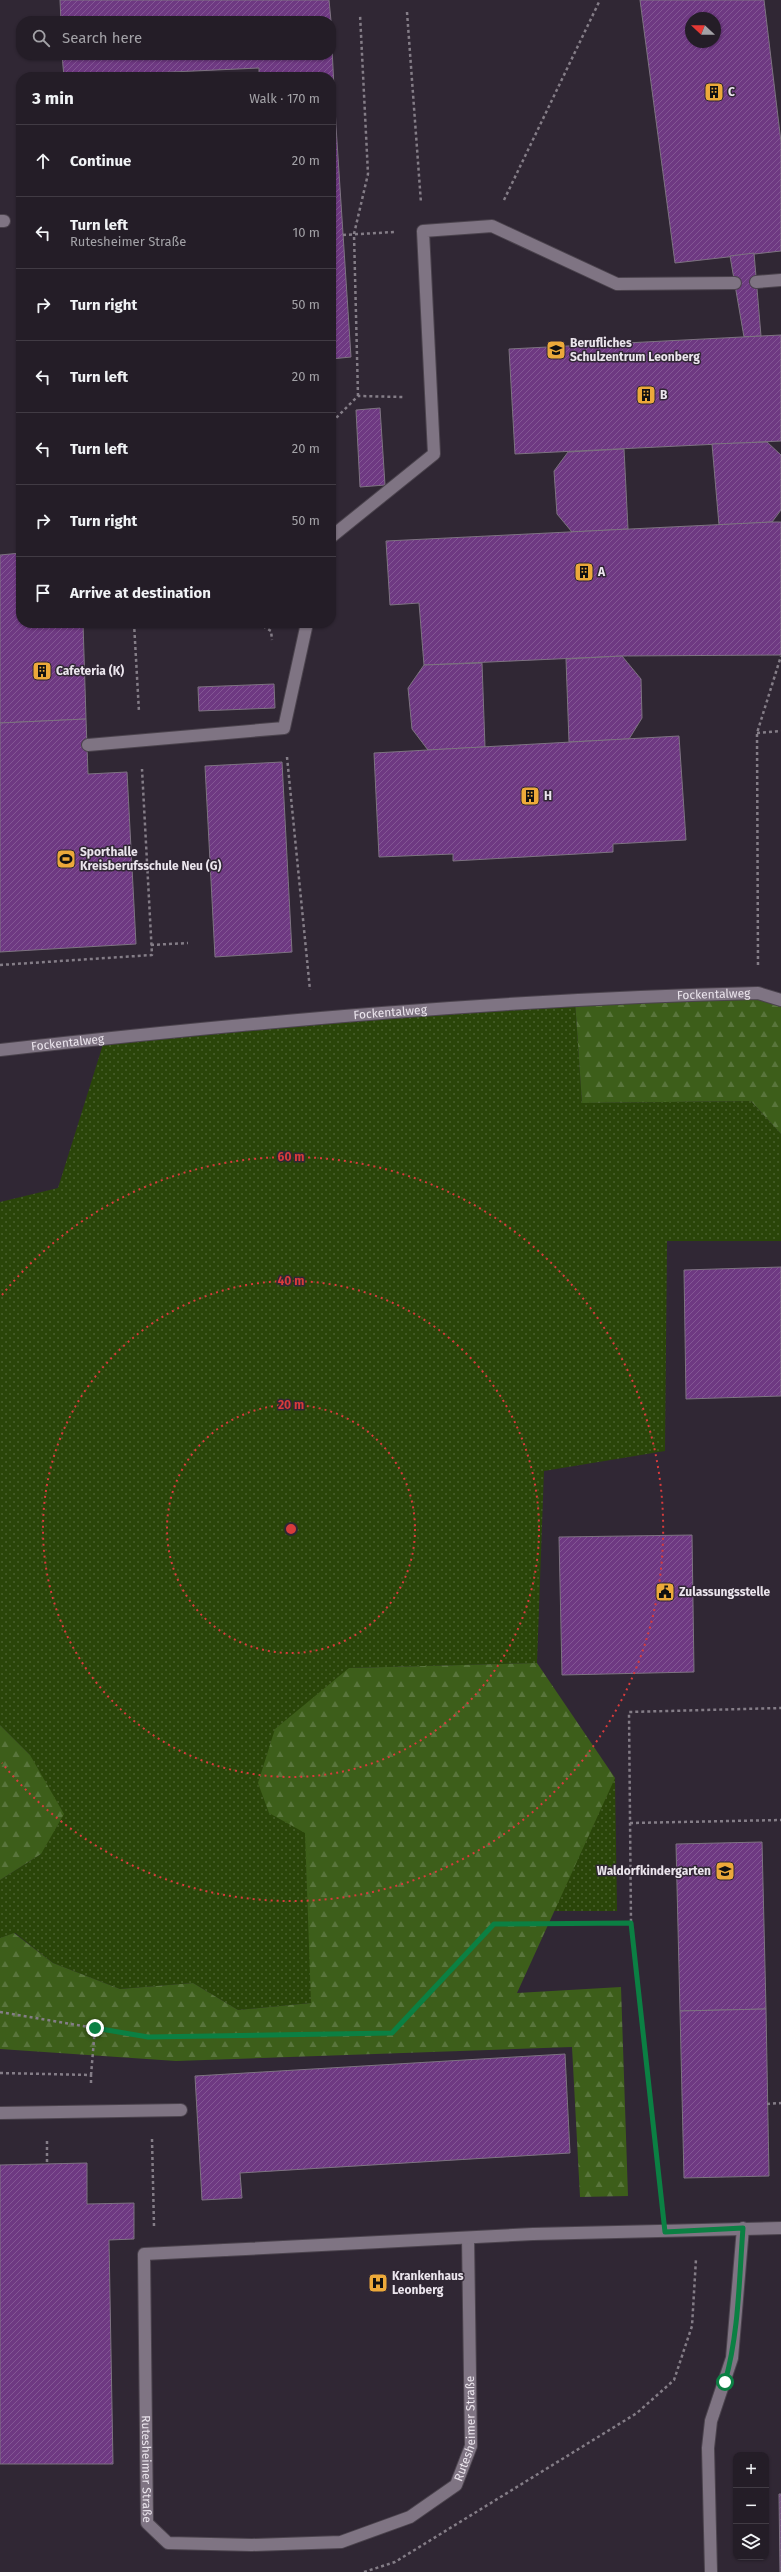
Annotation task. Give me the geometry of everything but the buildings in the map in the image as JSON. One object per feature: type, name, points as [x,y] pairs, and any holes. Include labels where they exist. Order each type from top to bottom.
[{"type":"street","points":[[336,533],[434,454],[423,231],[492,226],[617,284],[735,283]]},
{"type":"street","points":[[756,282],[781,280]]},
{"type":"street","points":[[88,745],[284,728],[306,628]]},
{"type":"street","name":"Fockentalweg","points":[[0,1050],[313,1019],[575,1000],[758,993],[781,1000]]},
{"type":"street","points":[[0,2113],[181,2110]]},
{"type":"street","points":[[711,2572],[708,2448],[711,2421],[732,2358],[743,2228]]},
{"type":"street","name":"Rutesheimer Straße","points":[[468,2238],[471,2446],[456,2485],[410,2517],[341,2542],[252,2544],[168,2543],[147,2523],[144,2254],[468,2238],[743,2228],[781,2228]]},
{"type":"path","points":[[492,226],[600,0]]},
{"type":"path","points":[[343,235],[423,231],[407,12]]},
{"type":"path","points":[[358,396],[354,234],[368,174],[360,14]]},
{"type":"path","points":[[336,418],[358,396],[431,397]]},
{"type":"path","points":[[0,965],[152,955],[134,628]]},
{"type":"path","points":[[266,628],[271,631],[273,646]]},
{"type":"path","points":[[758,993],[757,733],[781,656]]},
{"type":"path","points":[[284,728],[313,1019]]},
{"type":"path","points":[[757,733],[781,731]]},
{"type":"path","points":[[151,945],[188,943]]},
{"type":"path","points":[[665,2232],[631,1923],[629,1712],[781,1708]]},
{"type":"path","points":[[630,1823],[781,1820]]},
{"type":"path","points":[[0,2012],[148,2037],[392,2033],[494,1924],[631,1923]]},
{"type":"path","points":[[91,2075],[95,2028]]},
{"type":"path","points":[[767,2104],[781,2103]]},
{"type":"path","points":[[47,2133],[47,2164]]},
{"type":"path","points":[[153,2174],[154,2226]]},
{"type":"path","points":[[364,2572],[395,2562],[630,2418],[674,2380],[692,2326],[698,2230]]},
{"type":"green space","points":[[758,993],[781,1000],[781,1134],[751,1101],[582,1103],[575,1000]]},
{"type":"green space","points":[[575,1000],[582,1103],[751,1101],[781,1134],[781,1241],[667,1241],[665,1451],[544,1471],[537,1663],[349,1668],[305,1833],[615,1778],[617,1911],[476,1911],[311,2003],[238,2010],[193,1983],[120,1989],[53,1963],[15,1933],[0,1938],[0,1880],[41,1854],[30,1755],[0,1725],[0,1202],[58,1188],[105,1038]]},
{"type":"green space","points":[[537,1663],[615,1778],[517,1993],[621,1987],[628,2196],[580,2197],[572,2047],[176,2061],[0,2049],[0,1938],[14,1933],[53,1963],[120,1989],[193,1983],[238,2010],[311,2003],[305,1833],[269,1813],[258,1783],[275,1729],[349,1668]]},
{"type":"green space","points":[[0,1725],[30,1755],[64,1814],[41,1854],[0,1880]]},
{"type":"place","name":"C","points":[[714,92]]},
{"type":"place","name":"Berufliches Schulzentrum Leonberg","points":[[556,350]]},
{"type":"place","name":"B","points":[[646,395]]},
{"type":"place","name":"A","points":[[584,572]]},
{"type":"place","name":"Cafeteria (K)","points":[[42,671]]},
{"type":"place","name":"H","points":[[530,796]]},
{"type":"place","name":"Sporthalle Kreisberufsschule Neu (G)","points":[[66,859]]},
{"type":"place","name":"Zulassungsstelle","points":[[665,1592]]},
{"type":"place","name":"Waldorfkindergarten","points":[[725,1871]]},
{"type":"place","name":"Krankenhaus Leonberg","points":[[378,2283]]},
{"type":"route","points":[[95,2028],[148,2037],[392,2033],[494,1924],[631,1923],[665,2232],[743,2228],[732,2358],[725,2382]]}]
